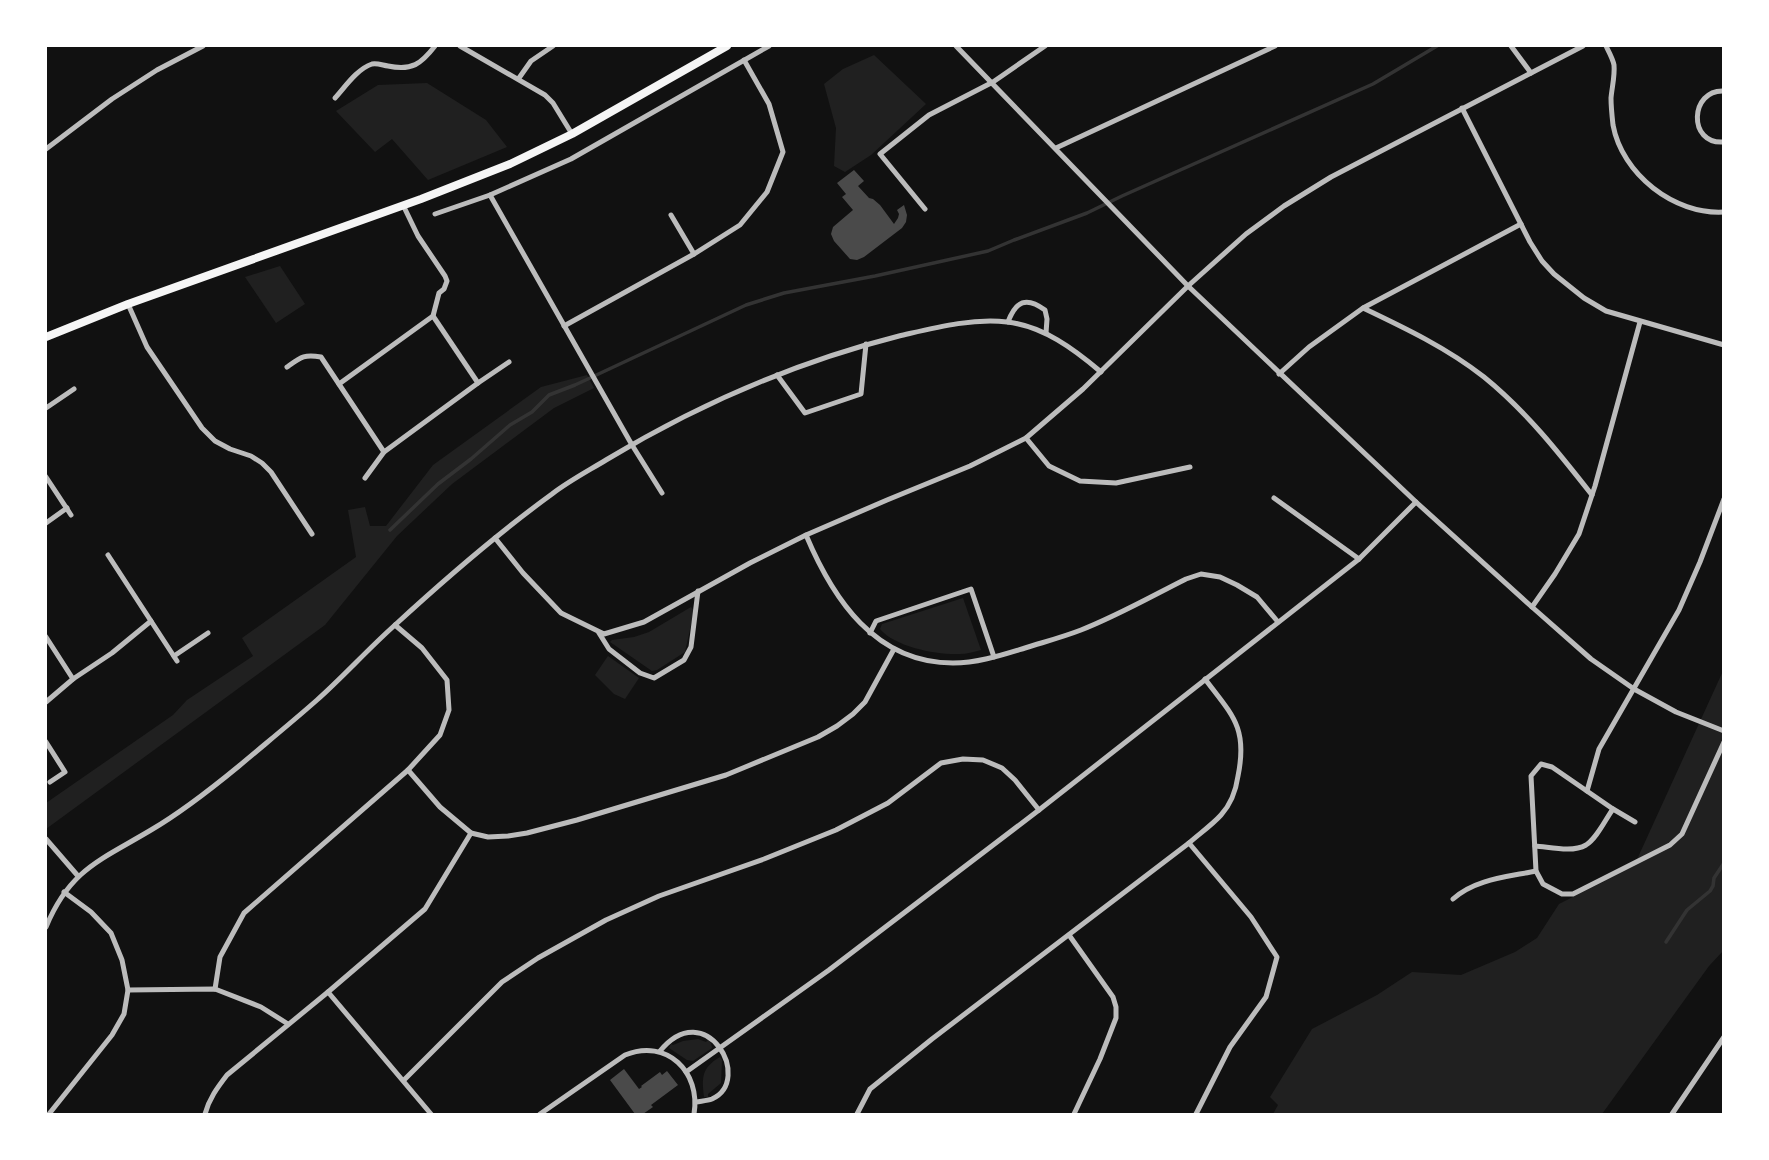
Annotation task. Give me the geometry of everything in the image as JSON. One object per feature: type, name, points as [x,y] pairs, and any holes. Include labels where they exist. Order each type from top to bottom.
[{"type":"main road","points":[[46,337],[128,304],[510,164],[572,134],[727,46]]},
{"type":"street","points":[[46,149],[161,66],[203,46]]},
{"type":"street","points":[[335,97],[359,72],[370,65],[409,67],[425,59],[435,46]]},
{"type":"street","points":[[460,46],[545,94],[572,134]]},
{"type":"street","points":[[519,78],[531,61],[553,46]]},
{"type":"street","points":[[435,214],[490,195],[571,159],[769,46]]},
{"type":"street","points":[[956,46],[1188,286],[1416,502],[1532,607],[1591,659],[1634,689],[1676,712],[1724,731]]},
{"type":"street","points":[[925,209],[880,154],[929,115],[993,82],[1045,46]]},
{"type":"street","points":[[1056,148],[1275,46]]},
{"type":"street","points":[[1511,46],[1531,72]]},
{"type":"street","points":[[495,538],[523,573],[561,613],[604,634],[644,622],[806,535],[970,466],[1026,438],[1101,372],[1188,286],[1246,234],[1284,206],[1331,177],[1583,46]]},
{"type":"street","points":[[1606,46],[1614,63],[1611,101],[1614,128],[1626,158],[1653,187],[1669,199],[1689,207],[1716,213],[1724,212]]},
{"type":"street","points":[[565,326],[694,254],[740,225],[767,192],[783,152],[769,104],[744,60]]},
{"type":"street","points":[[1724,91],[1713,92],[1705,97],[1696,122],[1709,140],[1724,142]]},
{"type":"street","points":[[1462,108],[1542,261],[1560,279],[1606,311],[1724,345]]},
{"type":"street","points":[[490,195],[662,493]]},
{"type":"street","points":[[339,384],[433,316],[439,293],[447,281],[418,236],[403,205]]},
{"type":"street","points":[[671,215],[694,254]]},
{"type":"street","points":[[1279,374],[1363,308],[1521,224]]},
{"type":"street","points":[[1008,322],[1014,307],[1024,302],[1035,303],[1045,310],[1046,333]]},
{"type":"street","points":[[128,304],[147,347],[202,428],[215,441],[262,463],[271,472],[312,534]]},
{"type":"street","points":[[1363,308],[1409,330],[1483,376],[1539,430],[1592,495]]},
{"type":"street","points":[[433,316],[478,383]]},
{"type":"street","points":[[46,927],[64,892],[78,876],[105,856],[153,830],[229,774],[318,699],[396,625],[495,538],[555,491],[679,419],[777,375],[866,344],[936,327],[985,321],[1027,325],[1046,333],[1079,353],[1101,372]]},
{"type":"street","points":[[1532,607],[1579,534],[1640,322]]},
{"type":"street","points":[[777,375],[805,413],[861,394],[866,344]]},
{"type":"street","points":[[287,367],[309,354],[321,357],[384,452]]},
{"type":"street","points":[[365,478],[384,452],[509,362]]},
{"type":"street","points":[[46,408],[74,389]]},
{"type":"street","points":[[1026,438],[1049,466],[1080,481],[1116,483],[1190,467]]},
{"type":"street","points":[[46,477],[69,512],[46,523]]},
{"type":"street","points":[[1274,498],[1359,559]]},
{"type":"street","points":[[1587,791],[1599,749],[1679,610],[1724,499]]},
{"type":"street","points":[[686,1072],[840,961],[1039,810],[1359,559],[1416,502]]},
{"type":"street","points":[[806,535],[819,568],[856,621],[894,649],[935,662],[962,662],[994,657],[1081,630],[1201,574],[1220,577],[1237,584],[1256,597],[1278,622]]},
{"type":"street","points":[[108,555],[176,658],[208,633]]},
{"type":"street","points":[[870,633],[876,621],[971,589],[994,657]]},
{"type":"street","points":[[598,631],[608,649],[640,673],[654,678],[684,660],[691,647],[698,591]]},
{"type":"street","points":[[46,702],[151,621]]},
{"type":"street","points":[[215,989],[220,957],[244,913],[408,770],[440,735],[449,710],[447,680],[422,648],[396,625]]},
{"type":"street","points":[[46,637],[74,679]]},
{"type":"street","points":[[408,770],[440,807],[471,833],[508,836],[577,820],[726,775],[818,737],[853,715],[865,702],[894,649]]},
{"type":"street","points":[[857,1115],[870,1089],[1189,844],[1221,815],[1236,788],[1242,739],[1229,710],[1205,678]]},
{"type":"street","points":[[46,742],[65,772],[50,782]]},
{"type":"street","points":[[1635,821],[1552,767],[1541,764],[1531,776],[1536,871],[1543,884],[1562,894],[1573,894],[1671,845],[1682,834],[1724,743]]},
{"type":"street","points":[[404,1080],[502,982],[538,958],[606,920],[659,896],[836,830],[888,803],[941,763],[963,759],[983,760],[1002,768],[1039,810]]},
{"type":"street","points":[[1535,846],[1575,848],[1585,845],[1613,809]]},
{"type":"street","points":[[205,1115],[215,1090],[227,1075],[425,909],[471,833]]},
{"type":"street","points":[[46,839],[78,876]]},
{"type":"street","points":[[1189,844],[1251,917],[1277,957],[1266,997],[1230,1047],[1196,1115]]},
{"type":"street","points":[[1453,899],[1469,887],[1480,883],[1536,871]]},
{"type":"street","points":[[49,1115],[112,1035],[124,1014],[128,990],[122,960],[111,933],[91,912],[64,892]]},
{"type":"street","points":[[1069,935],[1113,997],[1116,1007],[1116,1018],[1074,1115]]},
{"type":"street","points":[[128,990],[215,989],[261,1007],[288,1024]]},
{"type":"street","points":[[328,992],[431,1115]]},
{"type":"street","points":[[660,1051],[675,1036],[690,1032],[706,1035],[719,1048],[726,1058],[729,1078],[720,1093],[712,1099],[696,1102]]},
{"type":"street","points":[[1672,1115],[1724,1037]]},
{"type":"street","points":[[540,1115],[625,1055],[635,1051],[660,1051],[676,1061],[692,1082],[696,1102],[694,1115]]},
{"type":"shaded area","points":[[874,55],[926,104],[871,155],[845,172],[834,166],[836,128],[824,84],[843,69]]},
{"type":"shaded area","points":[[427,83],[486,120],[507,147],[428,180],[392,139],[375,152],[336,111],[378,85]]},
{"type":"shaded area","points":[[280,266],[305,304],[276,323],[245,277]]},
{"type":"shaded area","points":[[587,375],[594,388],[554,408],[452,484],[397,536],[325,625],[46,829],[46,803],[173,715],[187,700],[253,656],[242,638],[356,557],[348,510],[365,507],[370,526],[386,526],[433,465],[541,387]]},
{"type":"shaded area","points":[[963,598],[981,650],[959,654],[928,651],[896,641],[880,629],[882,624]]},
{"type":"shaded area","points":[[691,607],[694,611],[685,652],[657,670],[652,671],[610,642],[649,632]]},
{"type":"shaded area","points":[[608,656],[639,678],[625,699],[614,694],[595,675]]},
{"type":"shaded area","points":[[1723,671],[1723,951],[1709,966],[1602,1114],[1273,1114],[1278,1105],[1270,1097],[1312,1029],[1377,995],[1412,972],[1461,975],[1515,952],[1537,938],[1559,904],[1634,866]]},
{"type":"shaded area","points":[[698,1039],[706,1042],[708,1040],[712,1048],[693,1061],[669,1048],[671,1044]]},
{"type":"shaded area","points":[[720,1057],[721,1083],[708,1097],[704,1097],[706,1069]]},
{"type":"building","points":[[854,170],[864,181],[858,186],[880,205],[894,224],[899,214],[897,210],[904,205],[907,215],[902,228],[857,260],[850,259],[831,234],[833,227],[853,210],[842,197],[846,194],[837,183]]},
{"type":"building","points":[[624,1069],[639,1089],[660,1072],[662,1075],[667,1071],[678,1085],[643,1114],[635,1114],[610,1080]]},
{"type":"waterway","points":[[390,530],[438,484],[510,425],[532,412],[549,395],[746,305],[784,293],[988,251],[1087,213],[1373,84],[1437,46]]},
{"type":"waterway","points":[[1666,942],[1687,910],[1710,891],[1714,878],[1724,863]]}]
